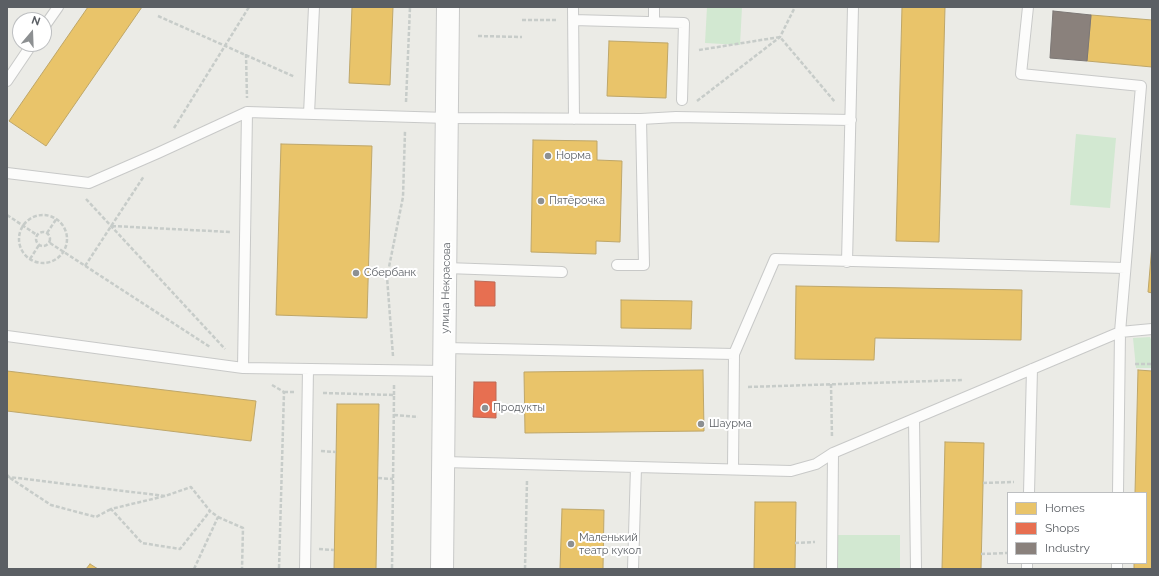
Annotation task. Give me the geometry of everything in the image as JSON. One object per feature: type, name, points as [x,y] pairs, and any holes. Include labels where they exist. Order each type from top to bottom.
[{"type":"street","name":"улица Некрасова","points":[[442,569],[448,7]]},
{"type":"lane","points":[[52,16],[58,7]]},
{"type":"lane","points":[[309,114],[314,7]]},
{"type":"lane","points":[[573,7],[574,119]]},
{"type":"lane","points":[[654,7],[654,22]]},
{"type":"lane","points":[[847,262],[853,7]]},
{"type":"lane","points":[[1028,7],[1021,74],[1141,86],[1120,332],[1118,492]]},
{"type":"lane","points":[[573,20],[684,23],[682,100]]},
{"type":"lane","points":[[7,81],[27,52]]},
{"type":"lane","points":[[7,173],[89,183],[247,112],[448,118],[641,119],[676,117],[851,120]]},
{"type":"lane","points":[[243,368],[247,112]]},
{"type":"lane","points":[[617,265],[644,265],[641,119]]},
{"type":"lane","points":[[732,469],[734,354],[775,259],[1125,268]]},
{"type":"lane","points":[[446,268],[562,272]]},
{"type":"lane","points":[[444,462],[791,471],[816,464],[833,453],[1120,332],[1152,329]]},
{"type":"lane","points":[[7,336],[243,368],[445,371]]},
{"type":"lane","points":[[445,348],[734,354]]},
{"type":"lane","points":[[305,569],[308,369]]},
{"type":"lane","points":[[1029,492],[1032,369]]},
{"type":"lane","points":[[914,419],[916,569]]},
{"type":"lane","points":[[832,569],[833,453]]},
{"type":"lane","points":[[633,569],[636,467]]},
{"type":"path","points":[[392,569],[394,371],[387,277],[403,197],[410,7]]},
{"type":"path","points":[[676,117],[780,37],[795,7]]},
{"type":"path","points":[[158,16],[246,54],[310,84]]},
{"type":"path","points":[[522,20],[573,20]]},
{"type":"path","points":[[478,36],[522,37]]},
{"type":"path","points":[[684,52],[780,37]]},
{"type":"path","points":[[780,37],[851,120]]},
{"type":"path","points":[[246,54],[247,112]]},
{"type":"path","points":[[83,196],[243,368]]},
{"type":"path","points":[[7,215],[37,235]]},
{"type":"path","points":[[38,215],[48,215],[57,218],[63,225],[67,234],[67,243],[64,252],[57,259],[48,262],[39,263],[30,259],[23,253],[20,244],[19,234],[23,226],[30,219],[38,215]]},
{"type":"path","points":[[47,233],[57,218]]},
{"type":"path","points":[[111,226],[245,232]]},
{"type":"path","points":[[37,235],[42,232],[47,233]]},
{"type":"path","points":[[47,233],[50,237],[50,243]]},
{"type":"path","points":[[37,235],[36,240],[39,245]]},
{"type":"path","points":[[50,243],[243,368]]},
{"type":"path","points":[[39,245],[45,246],[50,243]]},
{"type":"path","points":[[30,259],[39,245]]},
{"type":"path","points":[[734,387],[970,380]]},
{"type":"path","points":[[270,384],[284,392],[394,395]]},
{"type":"path","points":[[831,384],[833,453]]},
{"type":"path","points":[[279,569],[284,392]]},
{"type":"path","points":[[394,415],[418,417]]},
{"type":"path","points":[[526,569],[528,464]]},
{"type":"path","points":[[8,476],[164,496]]},
{"type":"path","points":[[8,476],[51,505],[96,517],[111,509],[164,496],[191,487],[210,511],[218,517],[243,528],[242,569]]},
{"type":"path","points":[[378,478],[393,479]]},
{"type":"path","points":[[983,483],[1029,482]]},
{"type":"path","points":[[111,509],[142,543],[180,549],[210,511]]},
{"type":"path","points":[[194,569],[218,517]]},
{"type":"path","points":[[795,543],[815,542]]},
{"type":"path","points":[[981,554],[1007,553]]},
{"type":"green space","points":[[707,7],[742,7],[740,45],[705,43]]},
{"type":"green space","points":[[1076,134],[1116,138],[1110,208],[1070,205]]},
{"type":"green space","points":[[1150,337],[1152,342],[1152,368],[1136,368],[1133,338]]},
{"type":"green space","points":[[838,535],[900,535],[900,569],[838,569]]},
{"type":"building: Homes","points":[[88,7],[142,7],[46,146],[9,121]]},
{"type":"building: Homes","points":[[352,7],[393,7],[390,85],[349,83]]},
{"type":"building: Homes","points":[[902,7],[945,7],[939,242],[896,241]]},
{"type":"building: Homes","points":[[1091,15],[1152,20],[1152,67],[1087,61]]},
{"type":"building: Homes","points":[[609,41],[668,43],[666,98],[607,96]]},
{"type":"building: Homes","points":[[533,140],[597,141],[597,160],[622,161],[620,242],[596,241],[596,254],[531,252]]},
{"type":"building: Homes","points":[[281,144],[372,146],[367,318],[276,315]]},
{"type":"building: Homes","points":[[1152,245],[1152,293],[1148,292]]},
{"type":"building: Homes","points":[[796,286],[1022,290],[1021,340],[875,338],[874,360],[795,359]]},
{"type":"building: Homes","points":[[621,300],[692,301],[691,329],[621,328]]},
{"type":"building: Homes","points":[[703,370],[704,431],[525,433],[524,372]]},
{"type":"building: Homes","points":[[1138,370],[1152,371],[1152,569],[1134,569],[1134,564],[1147,564],[1147,492],[1135,492]]},
{"type":"building: Homes","points":[[7,371],[256,401],[251,441],[7,411]]},
{"type":"building: Homes","points":[[337,404],[379,404],[376,569],[334,569]]},
{"type":"building: Homes","points":[[945,442],[984,443],[981,569],[942,569]]},
{"type":"building: Homes","points":[[755,502],[796,502],[795,569],[754,569]]},
{"type":"building: Homes","points":[[562,509],[604,510],[603,569],[560,569]]},
{"type":"building: Homes","points":[[90,564],[98,569],[86,569]]},
{"type":"building: Shops","points":[[475,281],[495,282],[495,306],[475,306]]},
{"type":"building: Shops","name":"Продукты","points":[[474,382],[496,382],[496,418],[473,417]]},
{"type":"building: Industry","points":[[1053,11],[1091,15],[1087,61],[1050,58]]},
{"type":"place","name":"Норма","points":[[548,156]]},
{"type":"place","name":"Пятёрочка","points":[[541,201]]},
{"type":"place","name":"Сбербанк","points":[[356,273]]},
{"type":"place","name":"Продукты","points":[[485,408]]},
{"type":"place","name":"Шаурма","points":[[701,424]]},
{"type":"place","name":"Маленький театр кукол","points":[[571,544]]}]
